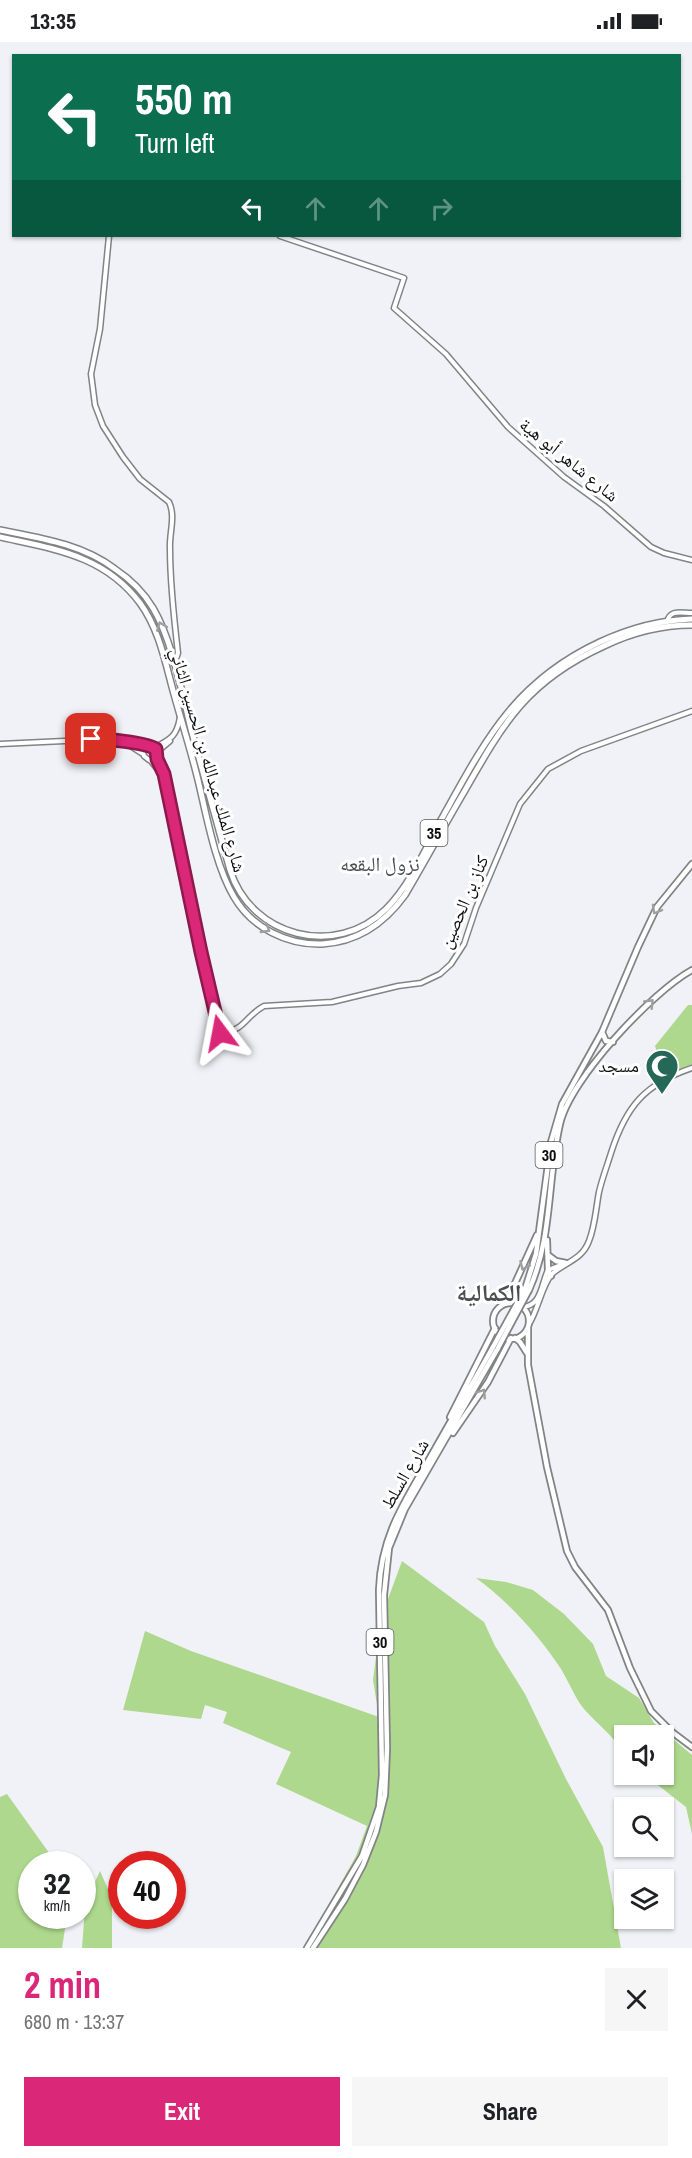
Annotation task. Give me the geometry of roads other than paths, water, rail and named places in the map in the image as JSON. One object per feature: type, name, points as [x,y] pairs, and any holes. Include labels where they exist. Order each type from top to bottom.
[{"type":"highway","name":"شارع الملك عبدالله بن الحسين الثاني","points":[[0,530],[79,549],[115,569],[136,587],[152,607],[158,618],[172,662],[226,880],[234,898],[246,913],[267,930],[296,941],[327,943],[354,938],[373,928],[390,914],[399,903],[494,739],[533,691],[563,668],[612,642],[654,629],[692,625]]},
{"type":"highway","name":"شارع الملك عبدالله بن الحسين الثاني","points":[[0,537],[76,555],[101,567],[131,593],[152,623],[232,878],[242,897],[255,912],[280,929],[300,936],[328,937],[349,932],[374,920],[397,896],[490,735],[525,692],[550,670],[586,648],[627,631],[667,621],[692,619]]},
{"type":"main road","name":"30","points":[[602,1032],[657,907],[692,864]]},
{"type":"main road","name":"30","points":[[613,1042],[661,990],[692,970]]},
{"type":"main road","points":[[602,1032],[606,1041],[613,1042]]},
{"type":"main road","name":"شارع السلط","points":[[527,1289],[534,1264],[551,1142],[558,1113],[566,1094],[602,1032]]},
{"type":"main road","name":"شارع السلط","points":[[313,1948],[345,1899],[363,1865],[380,1818],[387,1768],[384,1595],[386,1562],[394,1533],[400,1518],[447,1439],[539,1264],[548,1225],[555,1154],[562,1113],[576,1087],[613,1042]]},
{"type":"main road","points":[[548,1225],[550,1276]]},
{"type":"main road","points":[[506,1304],[525,1266],[540,1227]]},
{"type":"main road","points":[[548,1255],[556,1261],[568,1263]]},
{"type":"main road","points":[[528,1356],[523,1346],[513,1338],[502,1336],[495,1328],[493,1319],[495,1314],[500,1307],[506,1304],[517,1304],[528,1314],[528,1356],[547,1467],[564,1542],[570,1558],[608,1610],[635,1679],[651,1711],[672,1732],[692,1747]]},
{"type":"main road","points":[[447,1439],[477,1400],[513,1338],[522,1335],[528,1325]]},
{"type":"main road","points":[[444,1432],[454,1407],[495,1328]]},
{"type":"main road","name":"شارع السلط","points":[[307,1948],[358,1865],[377,1814],[382,1775],[379,1590],[381,1562],[389,1532],[398,1511],[495,1348]]},
{"type":"street","points":[[109,237],[100,329],[92,365],[91,383],[99,417],[110,438],[140,479],[172,507],[170,550],[174,626],[178,653],[172,662]]},
{"type":"street","name":"شارع شاهر أبو هية","points":[[283,237],[404,278],[394,308],[446,354],[508,427],[564,477],[604,506],[651,547],[692,560]]},
{"type":"street","points":[[667,621],[668,615],[672,613],[692,613]]},
{"type":"street","name":"كناز بن الحصين","points":[[164,778],[220,1033],[240,1028],[255,1011],[264,1006],[332,1002],[398,986],[421,983],[440,975],[452,964],[464,944],[476,908],[520,804],[548,769],[581,751],[692,711]]},
{"type":"street","points":[[171,739],[178,728],[180,717]]},
{"type":"street","points":[[149,760],[171,739],[181,734],[188,742]]},
{"type":"street","points":[[0,744],[91,739],[111,739],[135,743],[156,752],[164,778]]},
{"type":"street","points":[[126,743],[143,754],[164,778]]},
{"type":"street","points":[[143,754],[147,747]]},
{"type":"street","points":[[528,1325],[536,1312],[550,1276],[580,1256],[588,1243],[600,1184],[626,1115],[634,1103],[651,1087],[663,1079],[692,1068]]},
{"type":"street","points":[[522,1307],[536,1302],[548,1270],[568,1263]]},
{"type":"place","name":"مسجد","points":[[662,1095]]},
{"type":"district","name":"نزول البقعه","points":[[380,864]]},
{"type":"district","name":"الكمالية","points":[[489,1293]]}]
